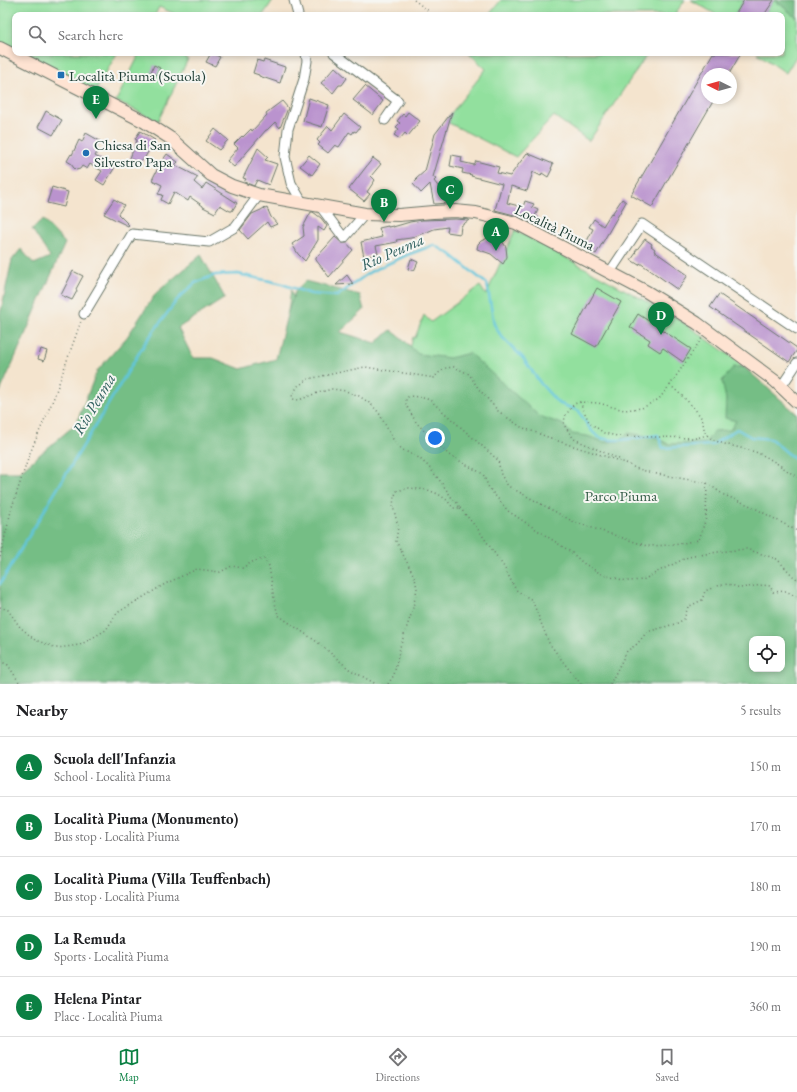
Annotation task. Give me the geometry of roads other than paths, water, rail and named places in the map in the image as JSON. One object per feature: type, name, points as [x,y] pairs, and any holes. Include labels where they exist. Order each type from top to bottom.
[{"type":"street","points":[[294,0],[297,12]]},
{"type":"street","name":"Località Piuma","points":[[0,48],[12,54]]},
{"type":"street","name":"Località Piuma","points":[[16,56],[145,122],[170,138],[211,175],[232,186],[259,195],[365,214],[399,215],[440,212],[476,213],[516,223],[647,292],[697,323],[775,381],[797,402]]},
{"type":"street","points":[[302,202],[291,183],[284,157],[288,129],[304,79],[306,56]]},
{"type":"street","points":[[338,56],[398,101],[385,120]]},
{"type":"street","points":[[84,314],[132,234],[209,242],[235,227],[259,195]]},
{"type":"street","points":[[320,206],[344,238],[365,214]]},
{"type":"street","points":[[610,272],[642,224],[797,329]]},
{"type":"street","points":[[781,387],[797,363]]},
{"type":"waterway","name":"Rio Peuma","points":[[0,584],[145,343],[177,300],[195,283],[215,275],[238,274],[279,283],[311,294],[337,296],[370,272],[407,255],[434,245],[450,254],[487,284],[494,324],[501,336],[523,358],[541,384],[558,403],[579,411],[591,430],[599,437],[620,440],[658,435],[663,448],[712,445],[737,429],[751,437],[771,439],[797,461]]},
{"type":"place","name":"Località Piuma (Scuola)","points":[[61,75]]},
{"type":"place","name":"Helena Pintar","points":[[96,119]]},
{"type":"place","name":"Chiesa di San Silvestro Papa","points":[[86,153]]},
{"type":"place","name":"Località Piuma (Villa Teuffenbach)","points":[[450,209]]},
{"type":"place","name":"Località Piuma (Monumento)","points":[[384,222]]},
{"type":"place","name":"Scuola dell'Infanzia","points":[[496,251]]},
{"type":"place","name":"La Remuda","points":[[661,335]]},
{"type":"park label","name":"Parco Piuma","points":[[621,495]]}]
